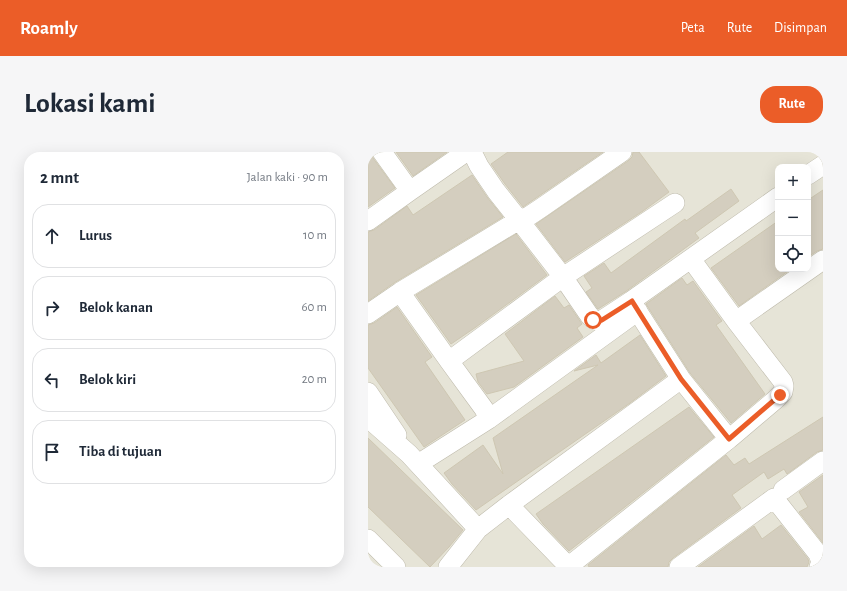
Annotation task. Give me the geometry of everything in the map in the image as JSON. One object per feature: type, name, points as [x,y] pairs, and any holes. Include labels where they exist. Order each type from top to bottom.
[{"type":"street","points":[[382,152],[410,191]]},
{"type":"street","points":[[368,221],[466,152]]},
{"type":"street","points":[[472,152],[479,166],[496,191],[563,277],[589,315],[595,320],[602,320],[635,306]]},
{"type":"street","points":[[368,314],[400,292],[519,220],[542,208],[622,152]]},
{"type":"street","points":[[811,173],[823,164]]},
{"type":"street","points":[[413,459],[489,419],[635,306],[691,259],[775,199]]},
{"type":"street","points":[[449,361],[563,277],[675,202]]},
{"type":"street","points":[[509,505],[569,566],[729,439],[780,395],[784,386],[783,382],[691,259]]},
{"type":"street","points":[[736,321],[823,260]]},
{"type":"street","points":[[400,292],[484,409],[489,419]]},
{"type":"street","points":[[635,306],[681,379],[729,439]]},
{"type":"street","points":[[448,567],[478,529],[681,379]]},
{"type":"street","points":[[368,392],[413,459]]},
{"type":"street","points":[[368,418],[413,459],[478,529]]},
{"type":"street","points":[[783,490],[823,461]]},
{"type":"street","points":[[679,567],[774,498],[818,554],[821,562],[819,567]]},
{"type":"street","points":[[368,539],[396,567]]},
{"type":"shaded area","points":[[368,152],[823,152],[823,567],[368,567]]},
{"type":"building","points":[[368,152],[371,152],[373,158],[395,188],[368,207]]},
{"type":"building","points":[[396,152],[447,152],[413,176]]},
{"type":"building","points":[[508,152],[603,152],[523,207],[491,164]]},
{"type":"building","points":[[633,152],[639,152],[669,192],[643,211],[565,262],[536,224],[628,161],[632,157]]},
{"type":"building","points":[[472,175],[503,217],[394,283],[368,301],[368,232],[374,230],[407,206],[413,215]]},
{"type":"building","points":[[731,189],[739,201],[695,233],[699,238],[625,292],[598,309],[586,292],[592,288],[584,276],[604,263],[611,273],[685,219],[686,221]]},
{"type":"building","points":[[823,190],[823,249],[811,255],[811,200],[811,198]]},
{"type":"building","points":[[775,223],[775,272],[787,272],[739,306],[711,268]]},
{"type":"building","points":[[516,234],[547,275],[451,344],[416,295]]},
{"type":"building","points":[[682,278],[687,285],[693,281],[722,321],[716,325],[765,394],[731,423],[690,373],[646,304]]},
{"type":"building","points":[[555,296],[564,308],[569,305],[582,324],[577,328],[583,337],[514,387],[487,394],[478,382],[476,374],[524,361],[505,334]]},
{"type":"building","points":[[397,307],[432,357],[425,362],[465,420],[424,447],[368,368],[368,325],[374,323]]},
{"type":"building","points":[[640,335],[666,376],[630,403],[476,510],[452,484],[444,473],[483,445],[503,474],[493,438],[598,365],[574,371],[596,355],[601,363]]},
{"type":"building","points":[[689,407],[714,437],[569,551],[543,524],[536,514]]},
{"type":"building","points":[[823,417],[823,450],[817,452],[787,474],[784,469],[768,479],[764,472],[732,495],[741,508],[673,558],[669,562],[668,567],[589,567],[588,565],[726,455],[734,465],[745,458],[749,464]]},
{"type":"building","points":[[368,438],[463,530],[430,567],[368,507]]},
{"type":"building","points":[[823,475],[823,543],[799,512],[808,507],[799,492]]},
{"type":"building","points":[[781,525],[808,559],[809,562],[807,567],[698,567],[754,526],[762,539]]},
{"type":"route","points":[[593,320],[602,320],[632,301],[681,379],[729,439],[780,395]]}]
